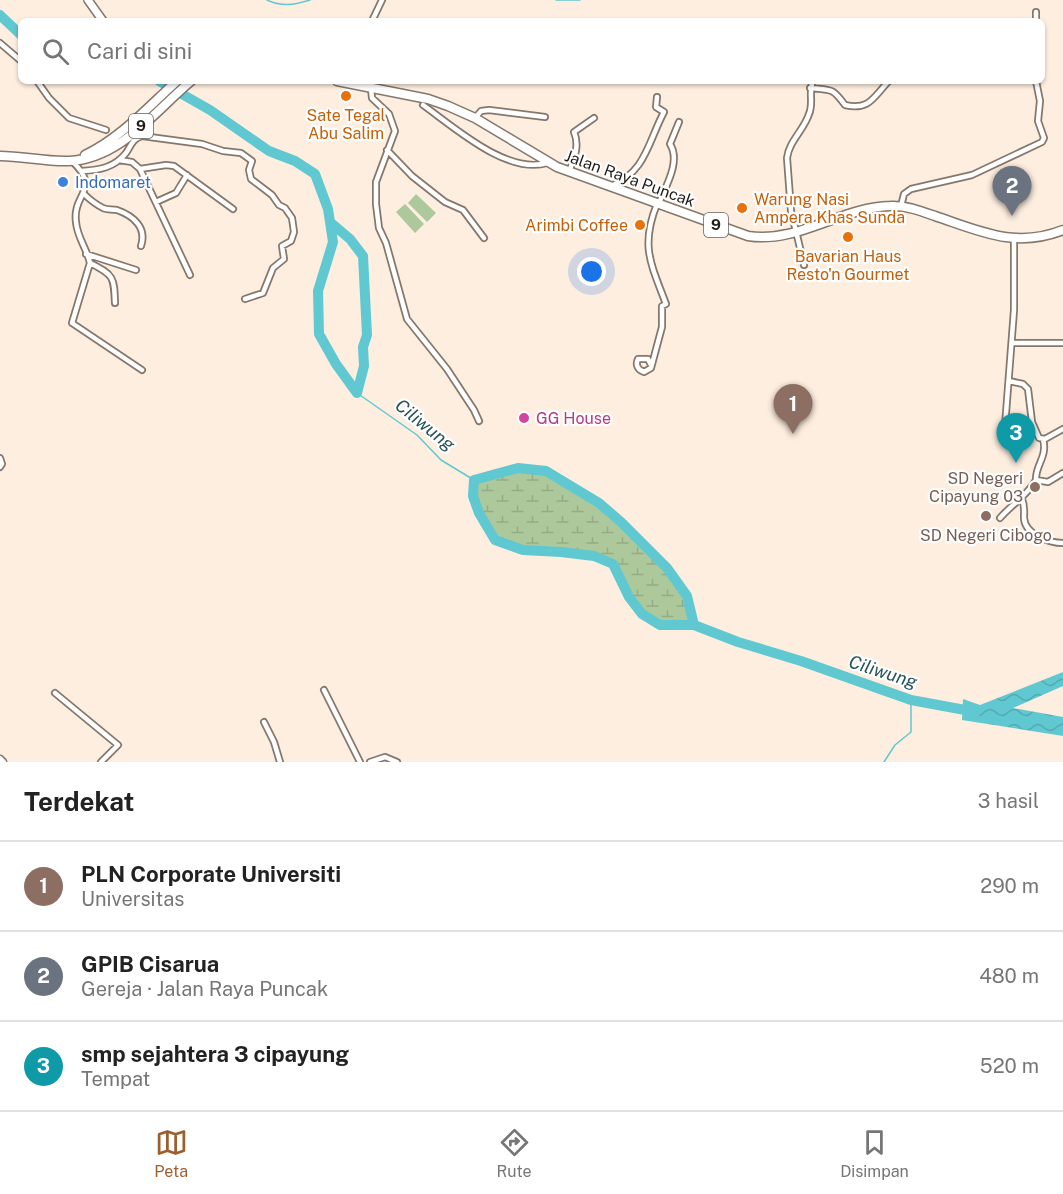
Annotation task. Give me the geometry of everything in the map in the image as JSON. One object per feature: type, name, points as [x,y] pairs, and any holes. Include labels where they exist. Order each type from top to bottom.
[{"type":"highway","name":"9","points":[[78,159],[117,136],[174,84]]},
{"type":"highway","name":"9","points":[[0,156],[78,159],[104,153],[124,140],[188,84]]},
{"type":"highway","name":"Jalan Raya Puncak","points":[[357,84],[437,102],[475,118],[547,163],[748,236],[773,237],[867,210],[891,206],[924,212],[991,235],[1014,239],[1041,238],[1063,230]]},
{"type":"main road","points":[[88,0],[101,18]]},
{"type":"street","points":[[373,18],[382,0]]},
{"type":"street","points":[[1036,12],[1036,18]]},
{"type":"street","points":[[0,43],[18,58]]},
{"type":"street","points":[[39,84],[49,98],[69,118],[106,130]]},
{"type":"street","points":[[804,265],[791,211],[787,158],[788,149],[811,110],[812,84]]},
{"type":"street","points":[[810,88],[832,90],[838,94],[845,105],[857,106],[871,103],[887,84]]},
{"type":"street","points":[[901,206],[904,194],[910,189],[967,177],[1042,142],[1044,138],[1038,121],[1040,101],[1037,84]]},
{"type":"street","points":[[371,89],[372,98],[389,114],[394,125],[394,137],[376,182],[377,212],[379,228],[393,264],[407,319],[447,369],[479,421]]},
{"type":"street","points":[[608,187],[625,180],[639,165],[664,112],[656,107],[657,97]]},
{"type":"street","points":[[423,105],[477,143],[517,163],[531,166],[547,163]]},
{"type":"street","points":[[475,118],[481,111],[489,110],[545,117]]},
{"type":"street","points":[[568,172],[578,145],[574,132],[594,118]]},
{"type":"street","points":[[651,365],[662,327],[662,306],[666,303],[654,273],[648,245],[648,228],[673,168],[674,149],[670,144],[679,122]]},
{"type":"street","points":[[82,171],[106,169],[119,160],[134,141],[142,136],[202,144],[229,153],[241,153],[251,159],[249,170],[251,179],[288,211],[292,218],[294,232],[291,242],[282,246],[284,259],[273,268],[263,293],[245,299]]},
{"type":"street","points":[[387,150],[412,176],[445,202],[464,210],[484,238]]},
{"type":"street","points":[[78,159],[86,181],[75,221],[82,246],[90,263],[110,275],[114,281],[115,303]]},
{"type":"street","points":[[119,160],[132,162],[140,169],[190,275]]},
{"type":"street","points":[[140,169],[174,166],[234,209]]},
{"type":"street","points":[[156,202],[176,192],[187,175]]},
{"type":"street","points":[[84,193],[105,209],[122,213],[140,226],[144,233],[141,246]]},
{"type":"street","points":[[1005,426],[1014,310],[1014,239]]},
{"type":"street","points":[[86,254],[136,270]]},
{"type":"street","points":[[90,263],[72,322],[142,370]]},
{"type":"street","points":[[1012,343],[1063,343]]},
{"type":"street","points":[[1008,381],[1023,384],[1028,389],[1034,428],[1039,438],[1043,439]]},
{"type":"street","points":[[1043,439],[1063,429]]},
{"type":"street","points":[[1000,518],[1011,506],[1022,499],[1036,480],[1036,474],[1045,453],[1043,439]]},
{"type":"street","points":[[0,458],[2,464],[0,467]]},
{"type":"street","points":[[1036,480],[1048,482],[1063,473]]},
{"type":"street","points":[[1022,499],[1025,521],[1031,530],[1041,538],[1063,543]]},
{"type":"street","points":[[324,690],[360,762]]},
{"type":"street","points":[[55,693],[118,746],[101,762]]},
{"type":"street","points":[[264,722],[274,742],[280,762]]},
{"type":"street","points":[[370,762],[385,758],[397,762]]},
{"type":"green space","points":[[416,194],[436,213],[427,222],[408,203]]},
{"type":"green space","points":[[405,204],[424,224],[415,233],[396,212]]},
{"type":"green space","points":[[518,468],[546,471],[599,503],[621,522],[667,568],[687,596],[694,625],[665,626],[652,622],[637,609],[612,564],[593,556],[523,550],[495,540],[479,513],[473,496],[474,480]]},
{"type":"water","points":[[1063,672],[1063,686],[1013,708],[1063,717],[1063,736],[962,720],[963,699],[980,705]]},
{"type":"waterway","points":[[267,0],[278,4],[310,0]]},
{"type":"waterway","points":[[556,0],[580,0]]},
{"type":"waterway","points":[[0,15],[18,32]]},
{"type":"waterway","points":[[164,84],[210,110],[269,151],[295,161],[315,174],[328,209],[333,242],[318,291],[319,334],[336,364],[357,393]]},
{"type":"waterway","points":[[330,222],[350,239],[363,256],[367,335],[363,347],[364,366],[357,393]]},
{"type":"waterway","name":"Ciliwung","points":[[357,393],[417,435],[441,460],[474,480]]},
{"type":"waterway","name":"Ciliwung","points":[[694,625],[687,596],[667,568],[599,503],[546,471],[518,468],[474,480],[473,496],[479,513],[495,540],[523,550],[594,556],[613,564],[629,597],[642,614],[660,625],[694,625],[911,700],[976,712]]},
{"type":"waterway","points":[[884,762],[895,745],[911,732],[911,700]]},
{"type":"place","name":"Sate Tegal Abu Salim","points":[[346,96]]},
{"type":"place","name":"Indomaret","points":[[63,182]]},
{"type":"place","name":"Warung Nasi Ampera Khas Sunda","points":[[742,208]]},
{"type":"place","name":"GPIB Cisarua","points":[[1012,216]]},
{"type":"place","name":"Arimbi Coffee","points":[[640,225]]},
{"type":"place","name":"Bavarian Haus Resto'n Gourmet","points":[[848,237]]},
{"type":"place","name":"GG House","points":[[524,418]]},
{"type":"place","name":"PLN Corporate Universiti","points":[[793,434]]},
{"type":"place","name":"smp sejahtera 3 cipayung","points":[[1016,463]]},
{"type":"place","name":"SD Negeri Cipayung 03","points":[[1035,487]]},
{"type":"place","name":"SD Negeri Cibogo","points":[[986,516]]}]
